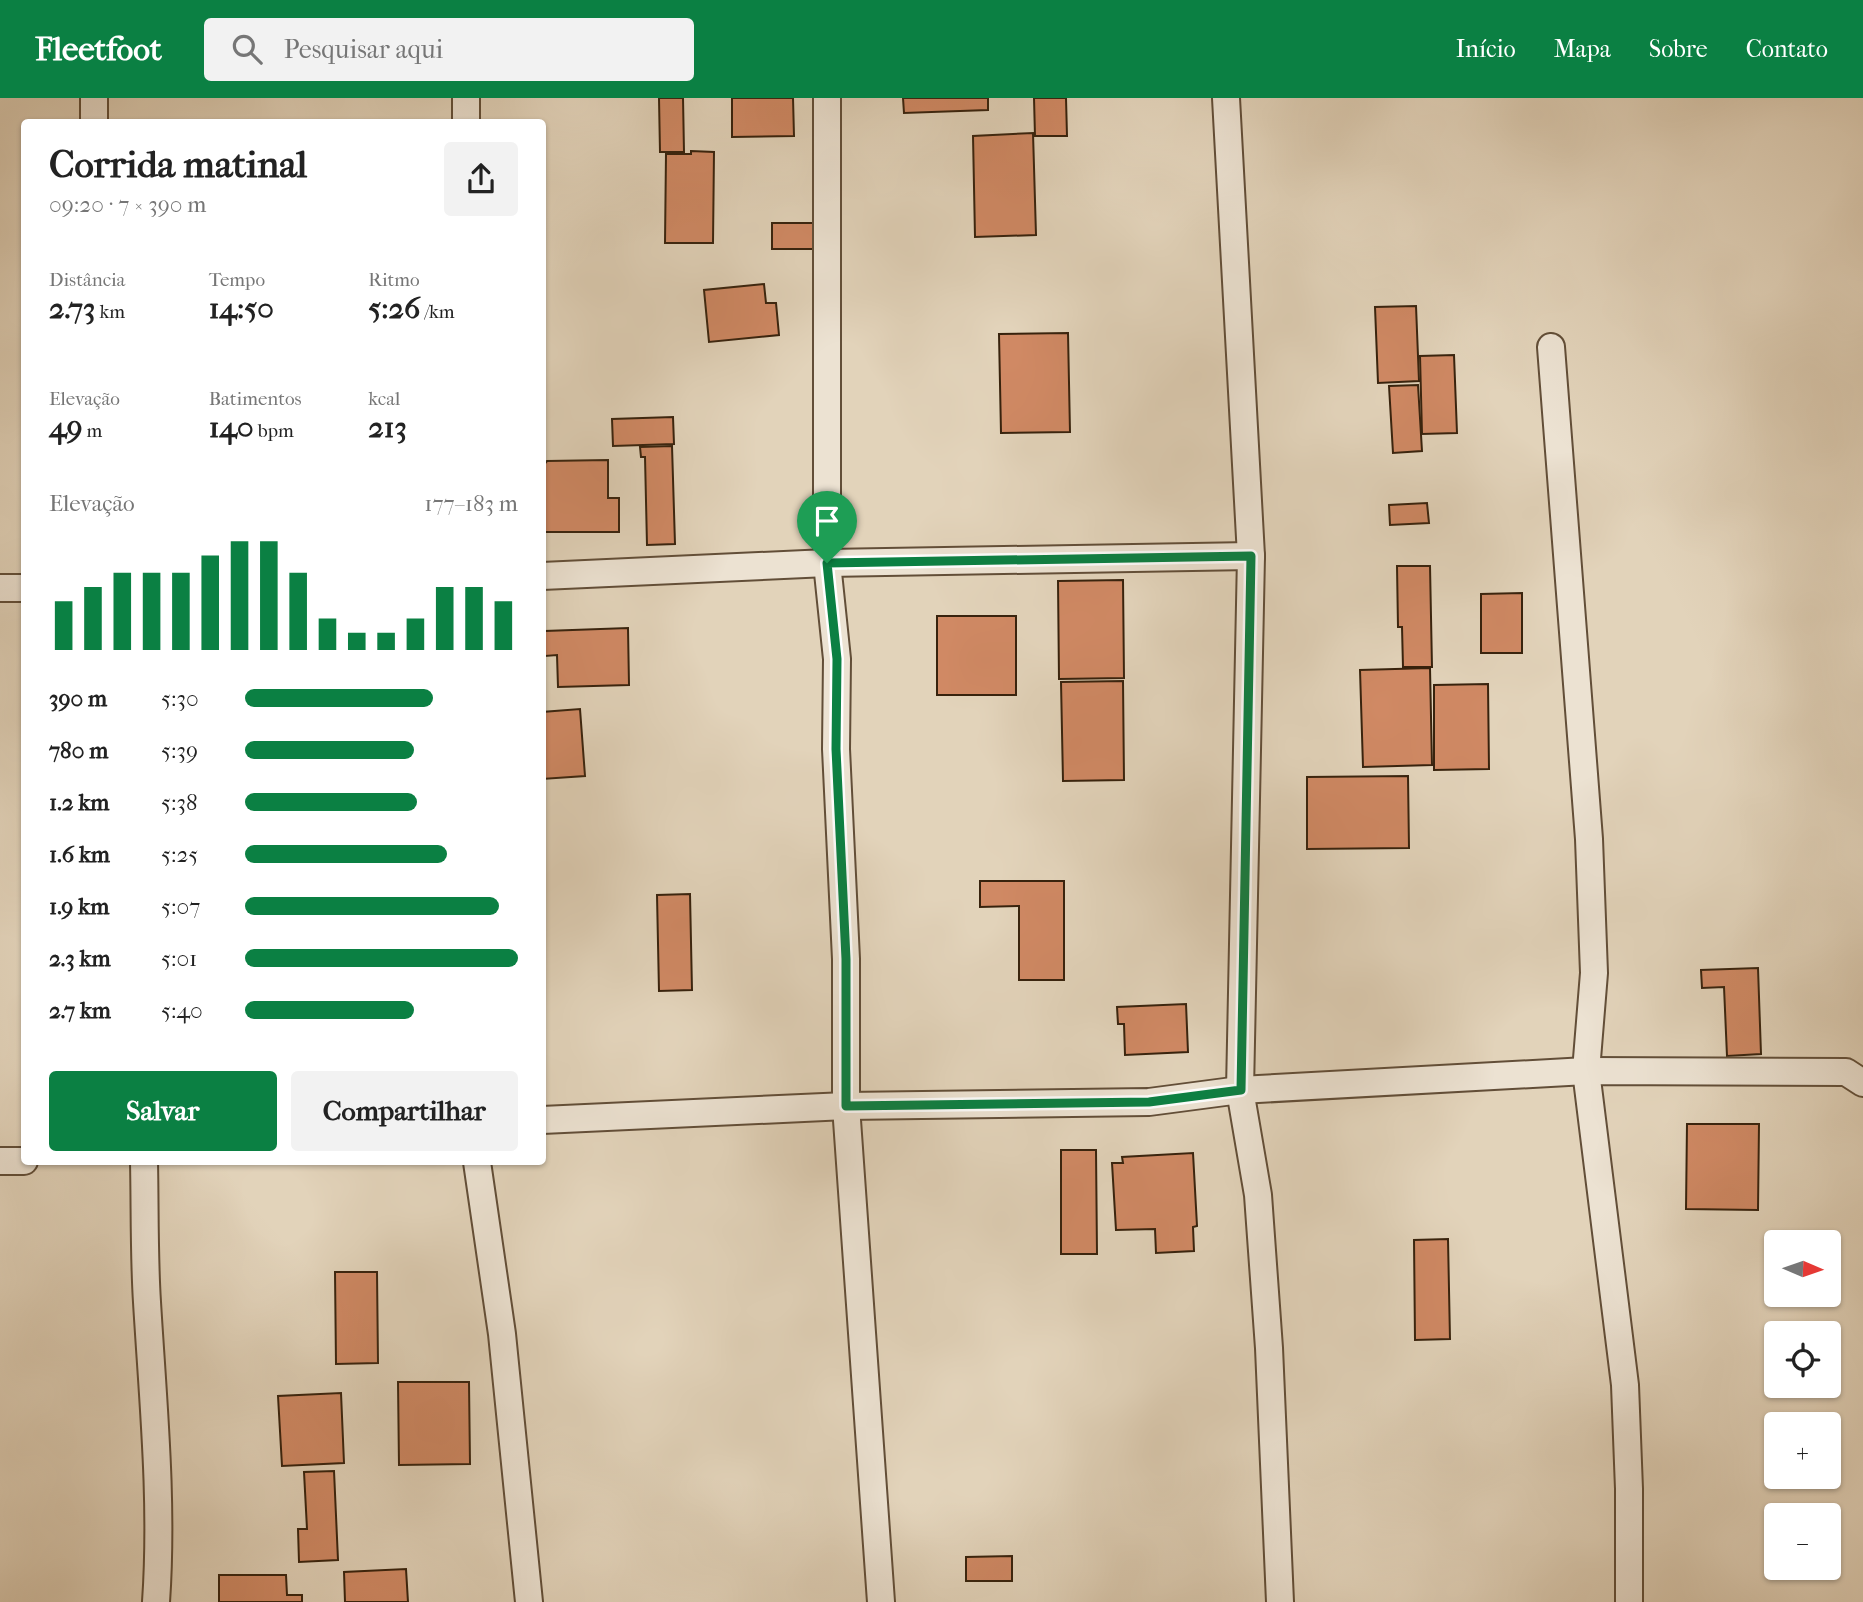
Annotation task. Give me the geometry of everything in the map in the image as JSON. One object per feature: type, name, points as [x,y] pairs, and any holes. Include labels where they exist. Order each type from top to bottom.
[{"type":"street","points":[[94,98],[94,119]]},
{"type":"street","points":[[466,98],[466,119]]},
{"type":"street","points":[[827,98],[827,563],[837,659],[836,749],[846,959],[846,1106],[881,1602]]},
{"type":"street","points":[[1226,98],[1251,556],[1241,1090],[1258,1195],[1269,1348],[1280,1602]]},
{"type":"street","points":[[1552,347],[1590,839],[1594,973],[1586,1071],[1625,1385],[1629,1602]]},
{"type":"street","points":[[546,576],[827,563],[1251,556]]},
{"type":"street","points":[[0,588],[21,588]]},
{"type":"street","points":[[546,1120],[846,1106],[1149,1102],[1241,1090],[1586,1071],[1846,1073],[1863,1083]]},
{"type":"street","points":[[0,1161],[21,1161]]},
{"type":"street","points":[[144,1165],[147,1299],[158,1487],[159,1553],[156,1602]]},
{"type":"street","points":[[477,1165],[502,1334],[529,1602]]},
{"type":"building","points":[[659,98],[683,98],[684,152],[660,152]]},
{"type":"building","points":[[732,98],[793,98],[794,136],[732,137]]},
{"type":"building","points":[[903,98],[988,98],[988,110],[904,113]]},
{"type":"building","points":[[1034,98],[1066,98],[1067,136],[1035,136]]},
{"type":"building","points":[[1033,133],[1036,235],[975,237],[973,136]]},
{"type":"building","points":[[691,151],[714,152],[713,243],[665,243],[666,154],[691,154]]},
{"type":"building","points":[[772,223],[813,223],[813,249],[772,249]]},
{"type":"building","points":[[764,284],[766,303],[776,303],[779,335],[709,342],[704,290]]},
{"type":"building","points":[[1416,306],[1419,381],[1378,383],[1375,307]]},
{"type":"building","points":[[1068,333],[1070,432],[1001,433],[999,334]]},
{"type":"building","points":[[1454,355],[1457,433],[1422,434],[1420,356]]},
{"type":"building","points":[[1418,385],[1422,451],[1393,453],[1389,386]]},
{"type":"building","points":[[673,417],[674,444],[613,446],[612,419]]},
{"type":"building","points":[[672,446],[675,544],[647,545],[645,457],[641,457],[640,447]]},
{"type":"building","points":[[608,460],[608,498],[619,498],[619,532],[546,532],[547,461]]},
{"type":"building","points":[[1427,503],[1429,523],[1390,525],[1389,505]]},
{"type":"building","points":[[1397,566],[1430,566],[1432,667],[1403,667],[1402,627],[1398,627]]},
{"type":"building","points":[[1123,580],[1124,678],[1059,679],[1058,581]]},
{"type":"building","points":[[1522,593],[1522,653],[1481,653],[1481,594]]},
{"type":"building","points":[[937,616],[1016,616],[1016,695],[937,695]]},
{"type":"building","points":[[628,628],[629,685],[558,687],[557,655],[546,656],[546,631]]},
{"type":"building","points":[[1430,668],[1432,765],[1363,767],[1360,670]]},
{"type":"building","points":[[1123,681],[1124,780],[1063,781],[1061,682]]},
{"type":"building","points":[[1488,684],[1489,769],[1434,770],[1434,685]]},
{"type":"building","points":[[580,709],[585,776],[546,779],[546,712]]},
{"type":"building","points":[[1408,776],[1409,848],[1307,849],[1307,777]]},
{"type":"building","points":[[980,881],[1064,881],[1064,980],[1019,980],[1019,906],[980,907]]},
{"type":"building","points":[[690,894],[692,990],[659,991],[657,895]]},
{"type":"building","points":[[1758,968],[1761,1054],[1727,1056],[1724,987],[1702,988],[1701,970]]},
{"type":"building","points":[[1186,1004],[1188,1052],[1125,1055],[1124,1024],[1118,1024],[1117,1007]]},
{"type":"building","points":[[1687,1124],[1759,1124],[1758,1210],[1686,1209]]},
{"type":"building","points":[[1061,1150],[1096,1150],[1097,1254],[1061,1254]]},
{"type":"building","points":[[1193,1153],[1197,1226],[1193,1227],[1194,1251],[1156,1253],[1155,1229],[1116,1230],[1112,1163],[1123,1163],[1122,1157]]},
{"type":"building","points":[[1448,1239],[1450,1339],[1415,1340],[1414,1240]]},
{"type":"building","points":[[335,1272],[377,1272],[378,1363],[336,1364]]},
{"type":"building","points":[[398,1382],[469,1382],[470,1464],[399,1465]]},
{"type":"building","points":[[341,1393],[344,1463],[282,1466],[278,1396]]},
{"type":"building","points":[[334,1471],[338,1560],[299,1562],[298,1529],[307,1529],[304,1472]]},
{"type":"building","points":[[1012,1556],[1012,1581],[966,1581],[966,1557]]},
{"type":"building","points":[[406,1569],[408,1602],[345,1602],[344,1572]]},
{"type":"building","points":[[219,1575],[286,1575],[287,1595],[302,1595],[302,1602],[219,1602]]},
{"type":"route","points":[[1251,556],[1241,1090],[1149,1102],[846,1106],[846,959],[836,749],[837,659],[827,563],[1251,556]]}]
